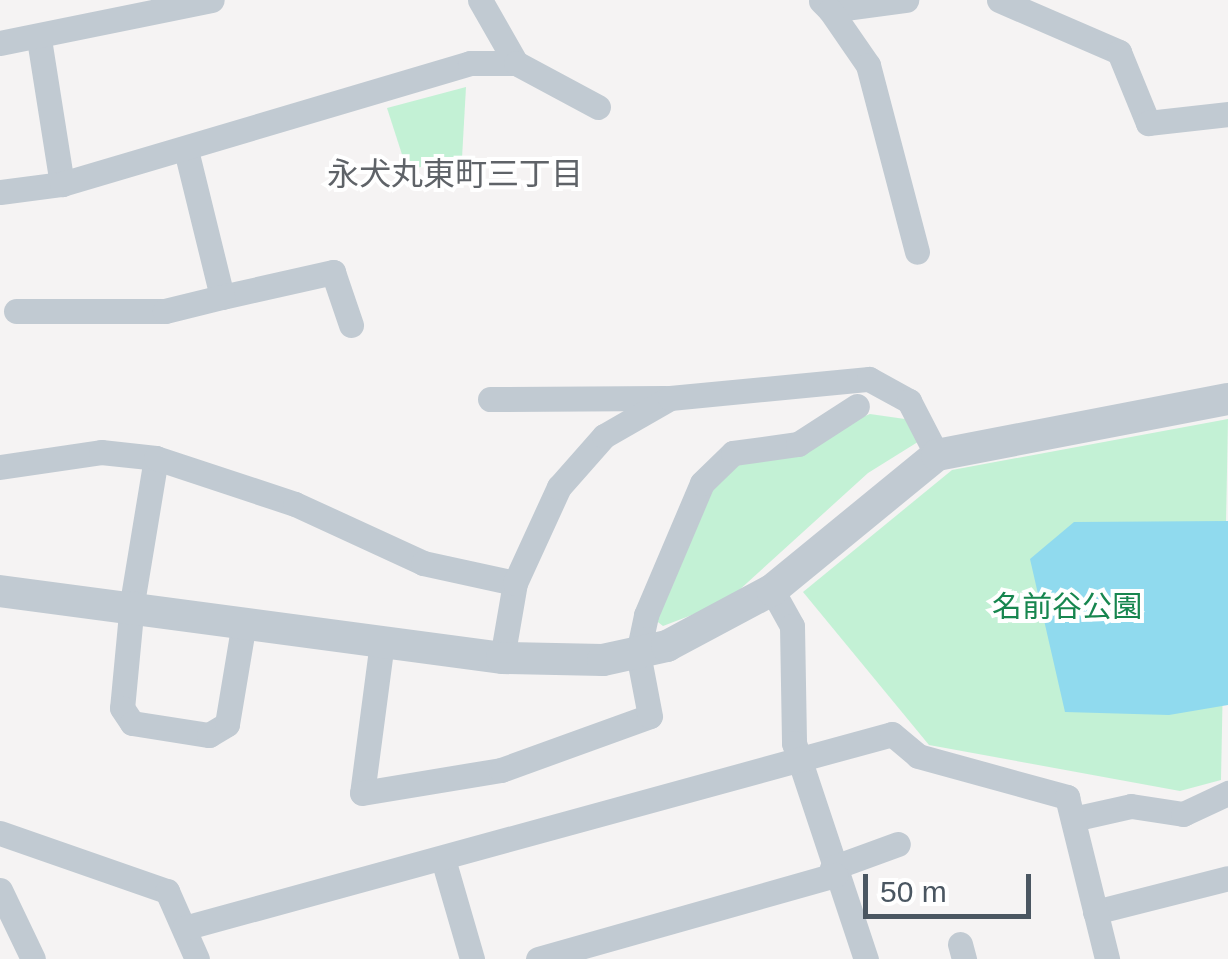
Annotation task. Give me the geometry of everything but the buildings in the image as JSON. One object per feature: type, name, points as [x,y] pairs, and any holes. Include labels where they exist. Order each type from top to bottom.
[{"type":"street","points":[[0,43],[38,39],[212,0]]},
{"type":"street","points":[[480,0],[516,63]]},
{"type":"street","points":[[825,5],[906,0]]},
{"type":"street","points":[[999,0],[1119,52],[1148,123],[1228,114]]},
{"type":"street","points":[[825,5],[868,65],[917,252]]},
{"type":"street","points":[[38,39],[62,184]]},
{"type":"street","points":[[0,192],[62,184],[186,150],[470,63],[516,63],[598,107]]},
{"type":"street","points":[[186,150],[222,297]]},
{"type":"street","points":[[16,311],[164,311],[333,272],[351,325]]},
{"type":"street","points":[[490,399],[670,398],[869,380],[909,401],[937,455]]},
{"type":"street","points":[[502,658],[515,583],[580,458],[670,398]]},
{"type":"street","points":[[0,591],[132,603],[502,658],[638,654],[772,590],[937,455],[1228,400]]},
{"type":"street","points":[[382,642],[362,793],[501,770],[650,716],[638,654],[702,482],[733,453],[798,444],[857,406]]},
{"type":"street","points":[[0,467],[101,452],[156,458],[295,504],[423,563],[515,583]]},
{"type":"street","points":[[156,458],[132,603],[122,708],[132,723],[209,735],[227,724],[244,622]]},
{"type":"street","points":[[772,590],[792,626],[794,743],[803,759],[834,871],[866,959]]},
{"type":"street","points":[[184,928],[892,734],[918,756],[1067,796],[1107,959]]},
{"type":"street","points":[[1072,819],[1131,806],[1182,814],[1228,793]]},
{"type":"street","points":[[0,833],[167,891],[197,959]]},
{"type":"street","points":[[538,959],[834,871],[898,844]]},
{"type":"street","points":[[443,858],[472,959]]},
{"type":"street","points":[[1095,912],[1228,878]]},
{"type":"street","points":[[0,890],[33,959]]},
{"type":"green space","points":[[466,87],[462,158],[407,170],[387,108]]},
{"type":"green space","points":[[870,414],[912,420],[921,440],[868,473],[726,602],[663,626],[654,619],[709,492],[734,467]]},
{"type":"green space","name":"名前谷公園","points":[[1228,419],[1221,780],[1180,791],[929,745],[803,592],[952,470]]},
{"type":"water","points":[[1228,521],[1228,705],[1169,715],[1065,712],[1030,559],[1074,522]]},
{"type":"district","name":"永犬丸東町三丁目","points":[[455,174]]}]
